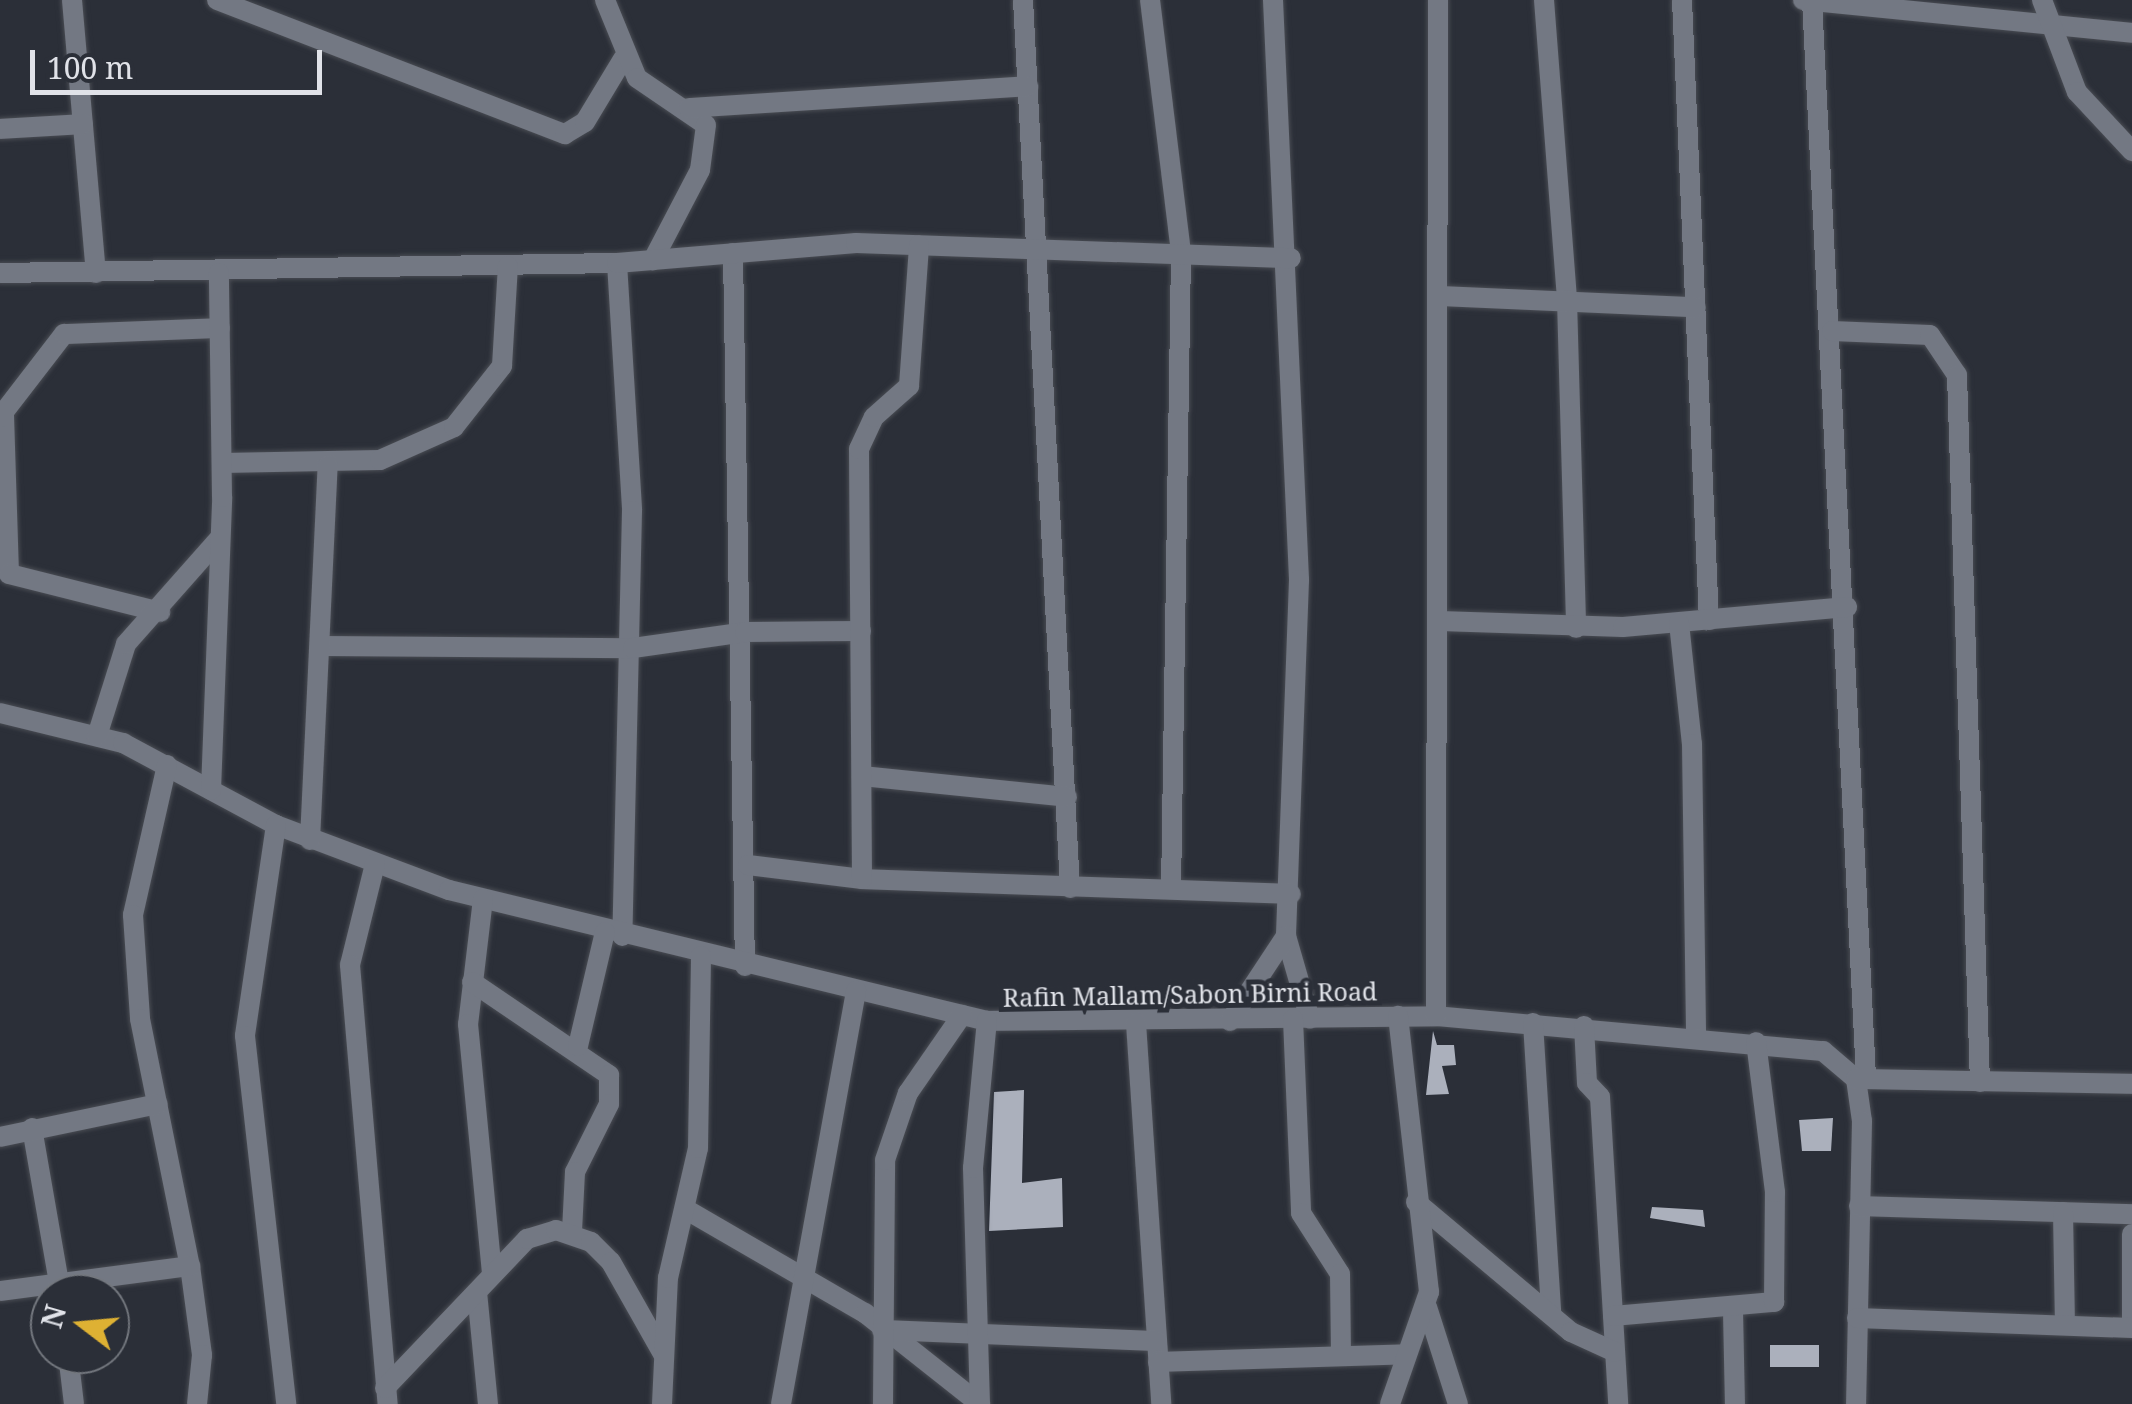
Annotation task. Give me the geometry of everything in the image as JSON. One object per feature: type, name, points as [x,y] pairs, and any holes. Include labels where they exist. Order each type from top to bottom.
[{"type":"street","points":[[72,0],[96,273]]},
{"type":"street","points":[[218,0],[565,134],[585,122],[623,58]]},
{"type":"street","points":[[606,0],[623,58],[637,78],[689,108],[708,141],[653,260]]},
{"type":"street","points":[[1023,0],[1070,888]]},
{"type":"street","points":[[1150,0],[1181,254],[1170,889]]},
{"type":"street","points":[[1273,0],[1292,258],[1299,580],[1291,894],[1286,936],[1302,1019],[1301,1213],[1340,1274],[1341,1356]]},
{"type":"street","points":[[1436,1016],[1440,621],[1438,0]]},
{"type":"street","points":[[1544,0],[1567,300],[1576,628]]},
{"type":"street","points":[[1682,0],[1709,620]]},
{"type":"street","points":[[1803,0],[2132,33]]},
{"type":"street","points":[[1812,0],[1847,607],[1861,1079],[1856,1404]]},
{"type":"street","points":[[2042,0],[2077,92],[2132,150]]},
{"type":"street","points":[[689,108],[1028,86]]},
{"type":"street","points":[[0,129],[84,124]]},
{"type":"street","points":[[0,273],[219,274],[618,263],[734,253],[919,245],[1292,258]]},
{"type":"street","points":[[862,879],[859,449],[874,417],[909,386],[919,245]]},
{"type":"street","points":[[734,253],[745,632],[746,966]]},
{"type":"street","points":[[578,1046],[614,934],[633,648],[618,263]]},
{"type":"street","points":[[222,463],[328,464],[411,450],[474,408],[502,366],[508,266]]},
{"type":"street","points":[[211,790],[222,463],[219,274]]},
{"type":"street","points":[[1439,296],[1696,307]]},
{"type":"street","points":[[160,612],[9,574],[2,416],[64,334],[220,328]]},
{"type":"street","points":[[1832,331],[1930,335],[1957,375],[1980,1082]]},
{"type":"street","points":[[310,840],[328,464]]},
{"type":"street","points":[[97,736],[114,668],[219,538]]},
{"type":"street","points":[[1440,621],[1576,628],[1847,607]]},
{"type":"street","points":[[1679,623],[1692,744],[1696,1035]]},
{"type":"street","points":[[322,646],[633,648],[745,632],[861,631]]},
{"type":"street","name":"Rafin Mallam/Sabon Birni Road","points":[[0,712],[97,736],[167,766],[276,826],[483,899],[701,956],[988,1021],[1136,1024],[1436,1016],[1696,1035],[1823,1051],[1861,1079]]},
{"type":"street","points":[[167,766],[133,914],[158,1104],[190,1266],[202,1356],[197,1404]]},
{"type":"street","points":[[862,776],[1068,797]]},
{"type":"street","points":[[276,826],[245,1036],[286,1404]]},
{"type":"street","points":[[375,864],[350,965],[387,1396]]},
{"type":"street","points":[[748,865],[862,879],[1291,894]]},
{"type":"street","points":[[483,899],[472,982],[492,1275]]},
{"type":"street","points":[[1230,1021],[1286,936]]},
{"type":"street","points":[[662,1404],[668,1278],[698,1148],[701,956]]},
{"type":"street","points":[[472,982],[530,1027],[578,1046],[604,1064],[609,1104],[575,1172],[572,1232]]},
{"type":"street","points":[[781,1404],[801,1276],[856,991]]},
{"type":"street","points":[[883,1404],[880,1328],[893,1124],[962,1015]]},
{"type":"street","points":[[1398,1016],[1427,1307],[1458,1404]]},
{"type":"street","points":[[980,1404],[974,1335],[974,1132],[988,1021]]},
{"type":"street","points":[[1533,1023],[1552,1313]]},
{"type":"street","points":[[1136,1024],[1160,1404]]},
{"type":"street","points":[[1584,1026],[1587,1083],[1600,1097],[1618,1404]]},
{"type":"street","points":[[1613,1316],[1733,1311],[1774,1302],[1775,1192],[1756,1042]]},
{"type":"street","points":[[1861,1079],[2132,1084]]},
{"type":"street","points":[[0,1137],[158,1104]]},
{"type":"street","points":[[32,1128],[59,1274]]},
{"type":"street","points":[[1416,1202],[1552,1313],[1615,1352]]},
{"type":"street","points":[[1860,1206],[2132,1214]]},
{"type":"street","points":[[686,1210],[801,1276],[880,1328],[980,1404]]},
{"type":"street","points":[[2063,1212],[2065,1325]]},
{"type":"street","points":[[387,1396],[527,1239],[572,1232],[611,1262],[664,1354]]},
{"type":"street","points":[[1857,1318],[2132,1327],[2132,1234]]},
{"type":"street","points":[[130,1276],[190,1266]]},
{"type":"street","points":[[0,1292],[30,1290]]},
{"type":"street","points":[[477,1292],[488,1404]]},
{"type":"street","points":[[1390,1404],[1427,1307]]},
{"type":"street","points":[[1733,1311],[1735,1404]]},
{"type":"street","points":[[880,1328],[1157,1352],[1406,1354]]},
{"type":"street","points":[[70,1374],[74,1404]]},
{"type":"building","points":[[1433,1031],[1437,1045],[1454,1045],[1456,1065],[1442,1066],[1449,1094],[1426,1095]]},
{"type":"building","points":[[1024,1090],[1022,1183],[1062,1178],[1063,1227],[989,1231],[994,1092]]},
{"type":"building","points":[[1833,1118],[1831,1151],[1802,1151],[1799,1120]]},
{"type":"building","points":[[1652,1207],[1703,1210],[1705,1227],[1650,1218]]},
{"type":"building","points":[[1770,1345],[1819,1345],[1819,1367],[1770,1367]]}]
